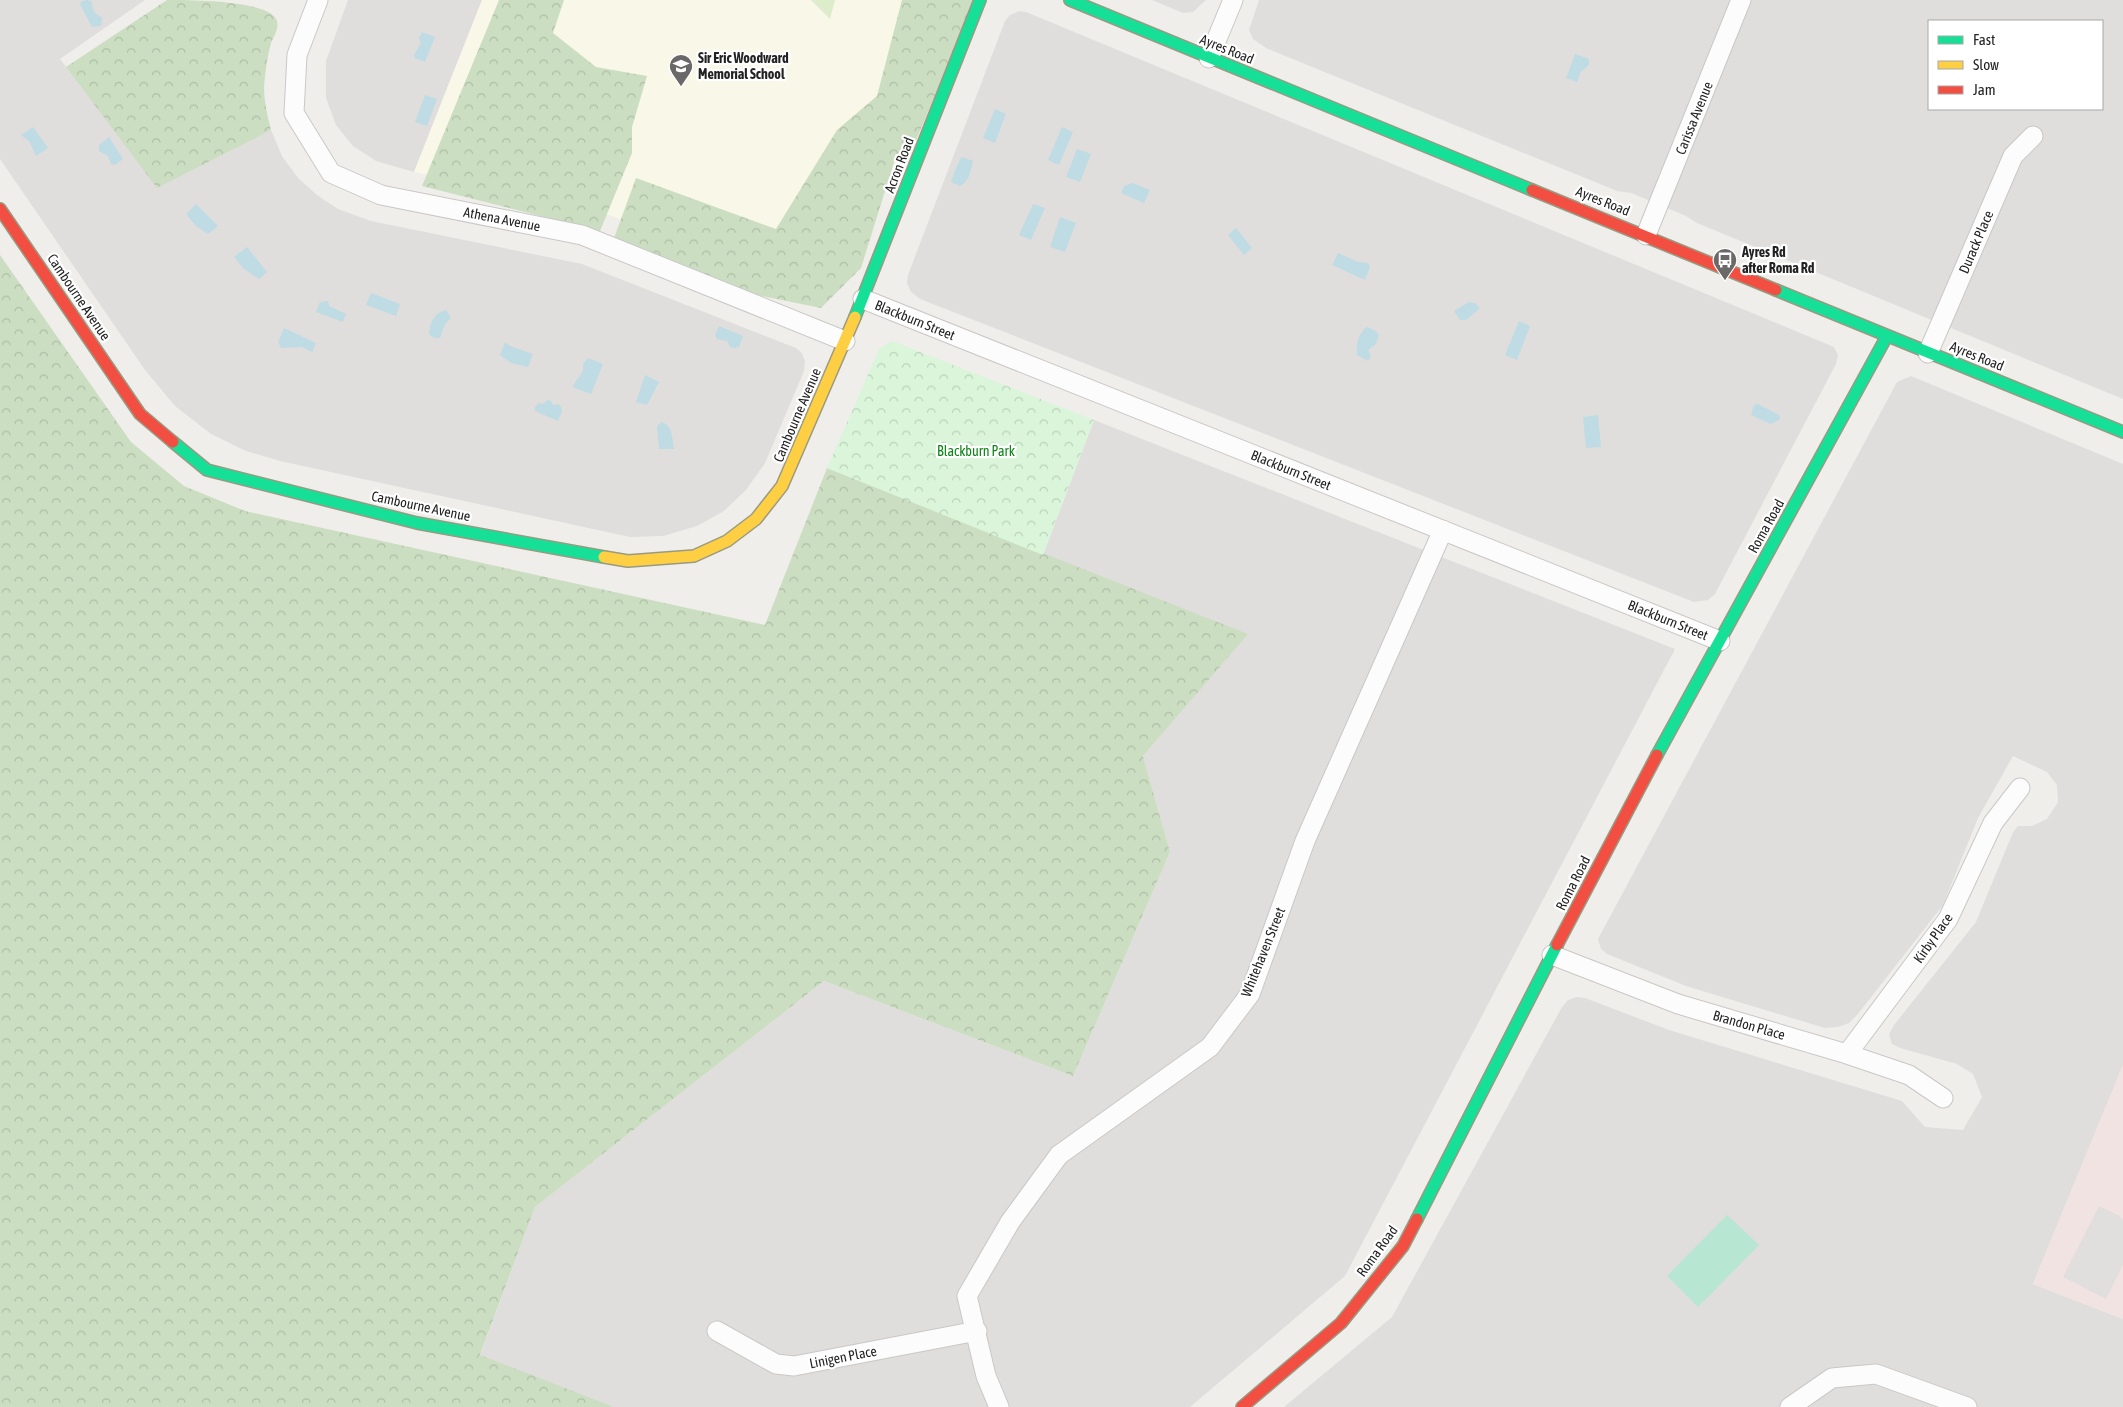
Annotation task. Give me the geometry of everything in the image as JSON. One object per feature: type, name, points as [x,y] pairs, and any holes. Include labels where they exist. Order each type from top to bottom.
[{"type":"street","name":"Acron Road","points":[[845,341],[980,0]]},
{"type":"street","name":"Ayres Road","points":[[1070,0],[2123,432]]},
{"type":"street","points":[[1209,58],[1233,0]]},
{"type":"street","name":"Carissa Avenue","points":[[1646,235],[1741,0]]},
{"type":"street","name":"Athena Avenue","points":[[314,1],[297,55],[294,113],[331,173],[381,195],[582,235],[845,341]]},
{"type":"street","name":"Durack Place","points":[[1928,353],[2014,156],[2033,136]]},
{"type":"street","name":"Cambourne Avenue","points":[[0,209],[140,414],[208,470],[417,523],[628,561],[694,556],[727,541],[756,519],[782,486],[845,341]]},
{"type":"street","name":"Blackburn Street","points":[[863,299],[1720,641]]},
{"type":"street","name":"Roma Road","points":[[1242,1407],[1341,1323],[1403,1246],[1629,806],[1887,336]]},
{"type":"street","name":"Whitehaven Street","points":[[999,1407],[986,1376],[977,1331],[967,1296],[1010,1222],[1059,1155],[1210,1047],[1250,994],[1305,841],[1443,530]]},
{"type":"street","name":"Kirby Place","points":[[1848,1054],[1948,919],[1994,823],[2020,788]]},
{"type":"street","name":"Brandon Place","points":[[1552,955],[1678,1004],[1848,1054],[1910,1075],[1943,1098]]},
{"type":"street","name":"Linigen Place","points":[[717,1330],[776,1364],[794,1366],[977,1331]]},
{"type":"street","points":[[1790,1407],[1832,1378],[1876,1374],[1967,1407]]},
{"type":"shaded area","points":[[0,0],[145,0],[60,59],[157,187],[271,130],[282,156],[298,178],[317,195],[338,209],[371,221],[582,264],[796,348],[802,353],[805,361],[804,371],[765,463],[746,490],[724,511],[697,526],[663,536],[630,537],[280,461],[246,451],[211,434],[175,406],[145,370],[0,159]]},
{"type":"shaded area","points":[[348,0],[482,0],[414,172],[376,161],[353,146],[336,125],[326,98],[326,61]]},
{"type":"shaded area","name":"Sir Eric Woodward Memorial School","points":[[482,0],[949,0],[813,295],[599,211],[414,172]]},
{"type":"shaded area","points":[[1152,0],[1206,0],[1193,12],[1183,13]]},
{"type":"shaded area","points":[[1259,0],[2123,0],[2123,399],[1697,223],[1686,216],[1631,193],[1617,191],[1266,48],[1253,39],[1249,30]]},
{"type":"shaded area","points":[[1019,11],[1026,12],[1834,347],[1838,355],[1836,364],[1715,594],[1708,600],[1694,602],[920,299],[911,292],[907,283],[908,275],[1005,21],[1010,15]]},
{"type":"shaded area","points":[[1911,376],[2123,464],[2123,1065],[2033,1284],[2123,1319],[2123,1407],[1284,1407],[1392,1317],[1562,1007],[1568,1000],[1577,997],[1585,998],[1669,1030],[1902,1101],[1925,1127],[1963,1130],[1982,1097],[1973,1074],[1957,1064],[1900,1048],[1892,1044],[1889,1034],[1894,1025],[1976,922],[2013,832],[2018,826],[2032,826],[2047,819],[2058,802],[2057,785],[2047,772],[2013,756],[1978,818],[1943,905],[1849,1023],[1838,1027],[1825,1028],[1686,986],[1607,954],[1601,949],[1598,939],[1897,382]]},
{"type":"shaded area","points":[[1094,420],[1675,649],[1345,1276],[1190,1407],[614,1407],[480,1356],[535,1207],[824,981],[1073,1076],[1170,852],[1143,756],[1247,634],[1043,555]]},
{"type":"shaded area","points":[[2123,1065],[2123,1319],[2033,1284]]},
{"type":"shaded area","points":[[2099,1206],[2118,1215],[2123,1220],[2123,1265],[2106,1299],[2063,1277]]},
{"type":"green space","points":[[167,0],[210,1],[246,5],[271,14],[277,21],[277,27],[269,51],[264,84],[265,104],[271,130],[157,188],[66,67]]},
{"type":"green space","points":[[499,0],[564,0],[553,33],[596,67],[647,76],[632,127],[632,153],[600,231],[422,186]]},
{"type":"green space","points":[[811,0],[835,0],[830,19]]},
{"type":"green space","points":[[902,0],[975,0],[907,162],[895,159],[861,268],[821,308],[737,291],[614,238],[636,178],[776,229],[837,130],[877,96]]},
{"type":"green space","points":[[0,255],[131,442],[184,486],[245,511],[765,625],[827,468],[1248,634],[1143,756],[1170,852],[1073,1076],[824,981],[535,1207],[480,1355],[614,1407],[0,1407]]},
{"type":"green space","name":"Blackburn Park","points":[[892,341],[1094,420],[1043,555],[827,468],[879,349]]},
{"type":"green space","points":[[1727,1215],[1759,1245],[1698,1307],[1667,1276]]},
{"type":"water","points":[[82,1],[91,1],[94,12],[102,18],[101,26],[92,27],[80,4]]},
{"type":"water","points":[[422,32],[435,37],[425,62],[415,58],[414,55],[421,43],[419,38]]},
{"type":"water","points":[[1575,54],[1589,59],[1589,65],[1581,72],[1577,82],[1566,78]]},
{"type":"water","points":[[425,95],[437,99],[427,126],[415,122]]},
{"type":"water","points":[[995,109],[1006,114],[995,143],[983,138]]},
{"type":"water","points":[[33,127],[48,148],[36,156],[29,141],[21,135]]},
{"type":"water","points":[[1062,127],[1073,132],[1059,165],[1048,160]]},
{"type":"water","points":[[109,137],[123,159],[115,165],[111,164],[108,156],[99,151],[99,145]]},
{"type":"water","points":[[1077,149],[1091,154],[1080,182],[1066,177]]},
{"type":"water","points":[[962,157],[973,161],[968,179],[960,186],[951,182]]},
{"type":"water","points":[[1133,183],[1150,190],[1144,203],[1121,193],[1124,186]]},
{"type":"water","points":[[196,204],[218,226],[208,234],[196,226],[186,214]]},
{"type":"water","points":[[1033,204],[1045,208],[1031,240],[1019,235]]},
{"type":"water","points":[[1060,217],[1076,223],[1065,252],[1050,247]]},
{"type":"water","points":[[1236,228],[1252,248],[1244,255],[1228,235]]},
{"type":"water","points":[[247,247],[267,272],[259,279],[244,269],[234,257]]},
{"type":"water","points":[[1338,253],[1358,262],[1368,263],[1370,267],[1365,280],[1332,265]]},
{"type":"water","points":[[371,293],[400,304],[396,316],[366,305]]},
{"type":"water","points":[[328,301],[329,306],[346,314],[343,322],[316,312],[320,302]]},
{"type":"water","points":[[1469,302],[1475,303],[1480,308],[1466,320],[1460,320],[1454,311]]},
{"type":"water","points":[[446,310],[451,318],[445,324],[440,338],[434,338],[429,334],[430,326],[438,313]]},
{"type":"water","points":[[1519,321],[1530,326],[1517,360],[1505,355]]},
{"type":"water","points":[[719,326],[743,336],[739,347],[730,347],[727,341],[717,339],[715,335]]},
{"type":"water","points":[[1367,327],[1376,331],[1379,335],[1376,344],[1368,350],[1371,356],[1368,361],[1357,355],[1357,343]]},
{"type":"water","points":[[284,328],[316,343],[312,352],[302,347],[281,348],[278,342]]},
{"type":"water","points":[[505,342],[510,346],[533,354],[528,367],[511,363],[500,355]]},
{"type":"water","points":[[588,358],[603,364],[591,394],[573,387],[583,371],[583,364]]},
{"type":"water","points":[[645,375],[659,382],[647,405],[636,402]]},
{"type":"water","points":[[550,400],[553,405],[558,404],[561,407],[562,411],[558,421],[535,411],[535,407],[539,403],[543,404]]},
{"type":"water","points":[[1758,404],[1779,415],[1780,419],[1771,424],[1751,415],[1754,405]]},
{"type":"water","points":[[1598,415],[1601,447],[1586,448],[1583,417]]},
{"type":"water","points":[[662,422],[670,430],[674,449],[659,449],[657,426]]},
{"type":"traffic: fast","points":[[855,317],[980,0]]},
{"type":"traffic: fast","points":[[1070,0],[1532,190]]},
{"type":"traffic: fast","points":[[1776,290],[2123,432]]},
{"type":"traffic: fast","points":[[1657,755],[1887,336]]},
{"type":"traffic: fast","points":[[173,442],[207,470],[417,523],[604,557]]},
{"type":"traffic: fast","points":[[1417,1219],[1557,945]]},
{"type":"traffic: slow","points":[[604,557],[628,561],[694,556],[727,541],[756,519],[782,486],[855,317]]},
{"type":"traffic: jam","points":[[1532,190],[1776,290]]},
{"type":"traffic: jam","points":[[0,209],[140,414],[173,442]]},
{"type":"traffic: jam","points":[[1557,945],[1657,755]]},
{"type":"traffic: jam","points":[[1242,1407],[1341,1323],[1403,1246],[1417,1219]]},
{"type":"place","name":"Sir Eric Woodward Memorial School","points":[[681,87]]},
{"type":"place","name":"Ayres Rd after Roma Rd","points":[[1725,281]]}]
